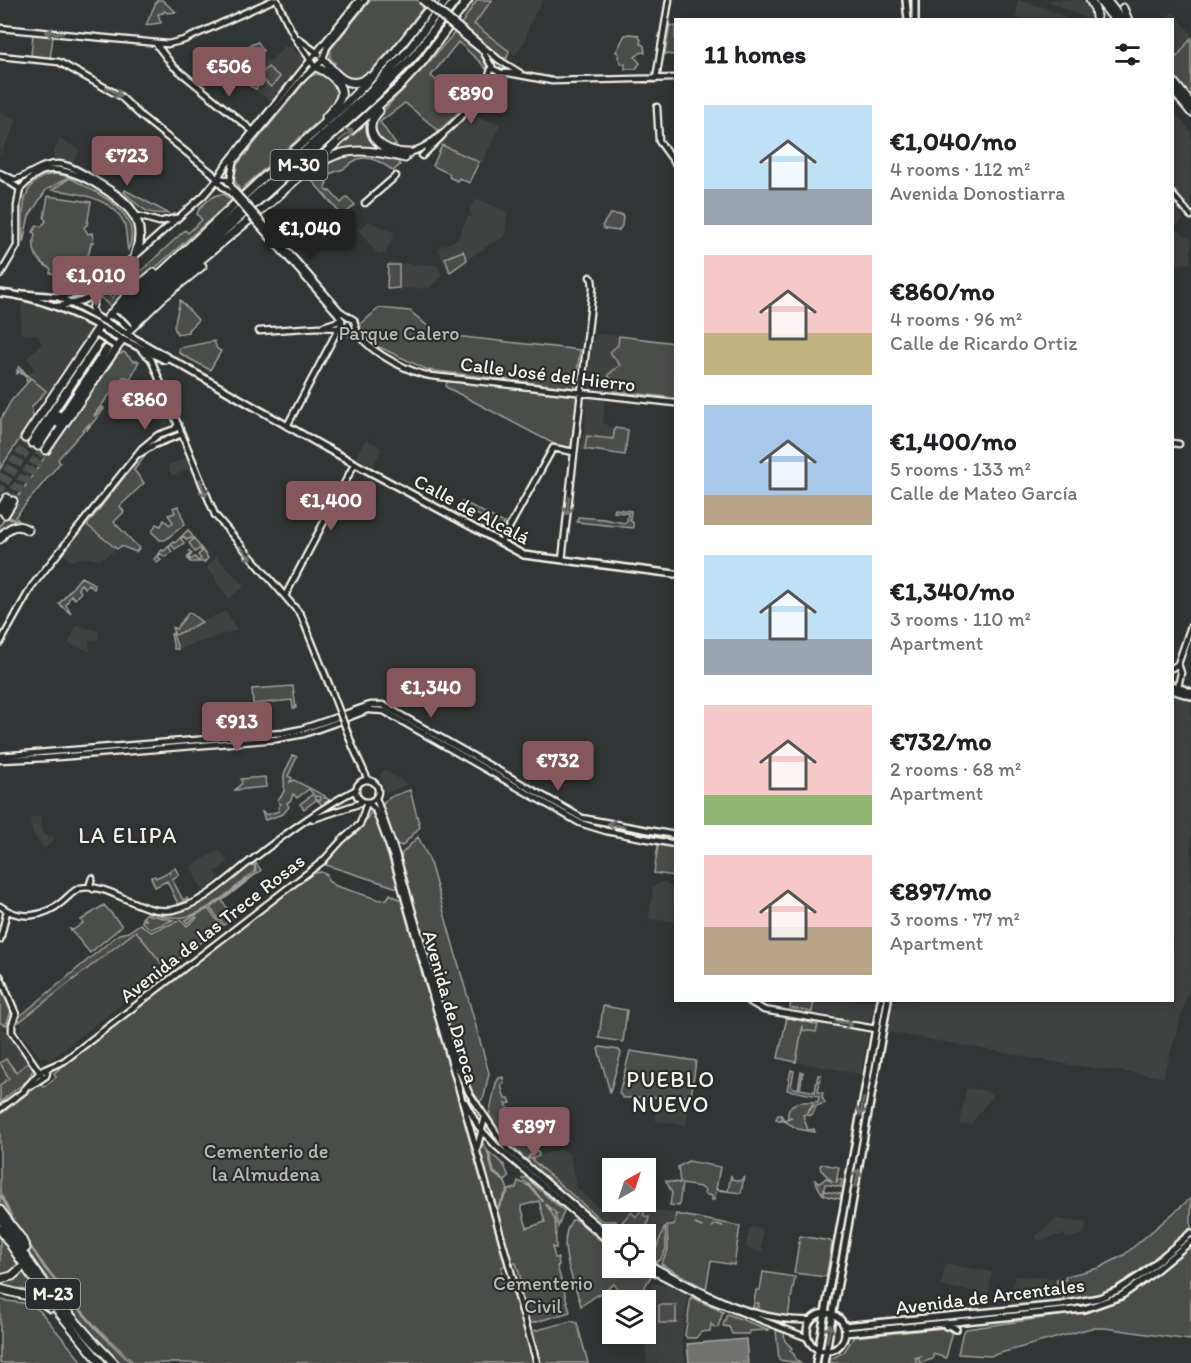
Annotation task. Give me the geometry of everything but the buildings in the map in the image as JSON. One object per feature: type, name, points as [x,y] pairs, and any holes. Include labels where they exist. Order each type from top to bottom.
[{"type":"highway","name":"M-30","points":[[120,322],[151,282],[345,105],[392,56],[436,0]]},
{"type":"highway","name":"M-30","points":[[165,276],[391,71],[428,27],[446,0]]},
{"type":"highway","name":"M-30","points":[[120,322],[362,109],[414,56],[456,0]]},
{"type":"highway","name":"M-30","points":[[120,322],[162,298],[401,85],[440,39],[467,0]]},
{"type":"highway","points":[[440,39],[449,33],[473,0]]},
{"type":"highway","points":[[1090,0],[1096,17]]},
{"type":"highway","points":[[1099,0],[1113,18]]},
{"type":"highway","points":[[1106,0],[1120,18]]},
{"type":"highway","points":[[1123,8],[1127,18]]},
{"type":"highway","points":[[323,59],[334,73],[345,81],[359,83],[374,71],[419,17],[428,11]]},
{"type":"highway","points":[[333,125],[392,56]]},
{"type":"highway","points":[[309,137],[335,107],[341,94],[337,82],[327,73],[316,68]]},
{"type":"highway","points":[[1174,83],[1191,104]]},
{"type":"highway","points":[[401,85],[374,116],[372,131],[376,141],[384,148],[407,156]]},
{"type":"highway","points":[[1174,91],[1191,112]]},
{"type":"highway","points":[[271,202],[322,161],[336,155],[366,150],[407,156]]},
{"type":"highway","points":[[120,322],[129,293],[264,177]]},
{"type":"highway","name":"M-30","points":[[120,322],[217,221]]},
{"type":"highway","points":[[35,444],[46,422],[106,339]]},
{"type":"highway","points":[[35,444],[106,339]]},
{"type":"highway","points":[[35,444],[106,339]]},
{"type":"highway","points":[[35,444],[103,364],[106,339]]},
{"type":"highway","points":[[2,514],[9,499]]},
{"type":"highway","points":[[0,539],[13,526],[22,526],[28,530]]},
{"type":"highway","points":[[0,1210],[26,1248]]},
{"type":"highway","name":"M-23","points":[[0,1218],[47,1287],[114,1363]]},
{"type":"highway","name":"M-23","points":[[0,1229],[13,1252],[67,1325],[101,1363]]},
{"type":"highway","points":[[0,1279],[12,1276],[20,1269]]},
{"type":"highway","points":[[0,1289],[36,1298],[67,1325]]},
{"type":"main road","points":[[906,0],[908,18]]},
{"type":"main road","points":[[915,0],[915,18]]},
{"type":"main road","name":"Calle de Alcalá","points":[[0,292],[58,306],[106,339],[140,349],[209,382],[527,555],[674,574]]},
{"type":"main road","name":"Calle de Alcalá","points":[[19,295],[31,293],[59,297],[96,317],[120,322],[209,382]]},
{"type":"main road","points":[[106,339],[120,322]]},
{"type":"main road","points":[[106,339],[120,322]]},
{"type":"main road","points":[[1174,687],[1191,694]]},
{"type":"main road","points":[[816,1363],[882,1002]]},
{"type":"main road","points":[[882,1002],[879,1026],[883,1031]]},
{"type":"main road","points":[[824,1363],[888,1002]]},
{"type":"main road","points":[[876,1029],[883,1031]]},
{"type":"main road","points":[[852,1161],[861,1155]]},
{"type":"main road","points":[[846,1198],[847,1206],[842,1236],[846,1242]]},
{"type":"main road","name":"Avenida de Arcentales","points":[[844,1326],[1064,1305],[1104,1296],[1141,1275],[1191,1233]]},
{"type":"main road","points":[[839,1240],[846,1242]]},
{"type":"main road","points":[[838,1286],[842,1246],[839,1240]]},
{"type":"main road","name":"Avenida de Arcentales","points":[[845,1333],[933,1325],[956,1326],[1065,1312],[1107,1302],[1121,1296],[1145,1280],[1191,1241]]},
{"type":"main road","points":[[956,1326],[963,1318],[994,1312]]},
{"type":"main road","points":[[825,1313],[833,1314],[844,1326],[844,1340],[838,1347],[826,1351],[819,1350],[808,1338],[807,1330],[811,1320],[816,1316],[825,1313]]},
{"type":"street","points":[[0,28],[168,44],[181,41],[273,0]]},
{"type":"street","points":[[277,0],[292,34],[316,68]]},
{"type":"street","points":[[96,317],[92,309],[97,293],[109,279],[204,195],[359,0]]},
{"type":"street","points":[[220,174],[232,165],[300,80],[316,68],[329,45],[365,0]]},
{"type":"street","points":[[421,0],[500,60],[531,78]]},
{"type":"street","points":[[426,0],[485,53],[492,66],[502,73],[552,81],[674,78]]},
{"type":"street","points":[[656,79],[669,0]]},
{"type":"street","points":[[292,34],[323,59]]},
{"type":"street","points":[[156,44],[173,66],[253,131],[255,133],[252,140]]},
{"type":"street","points":[[0,56],[59,62],[122,98],[212,173],[223,187],[233,193],[333,304],[342,324]]},
{"type":"street","points":[[407,156],[428,144],[464,113],[484,87],[492,66],[500,60]]},
{"type":"street","points":[[422,156],[509,66]]},
{"type":"street","points":[[657,107],[658,139],[674,162]]},
{"type":"street","points":[[0,174],[15,180],[44,166],[57,164],[69,166],[118,195],[137,216],[141,230],[139,252]]},
{"type":"street","points":[[232,165],[230,182],[233,193]]},
{"type":"street","points":[[20,189],[39,173],[61,170],[74,174],[108,192],[137,216],[159,222],[178,217]]},
{"type":"street","points":[[0,174],[20,189]]},
{"type":"street","points":[[0,275],[17,246],[17,206],[20,189],[27,175]]},
{"type":"street","points":[[365,203],[396,176]]},
{"type":"street","points":[[217,180],[224,178],[230,182]]},
{"type":"street","points":[[204,195],[230,182]]},
{"type":"street","points":[[1174,196],[1191,216]]},
{"type":"street","points":[[129,211],[136,223],[138,237],[133,258]]},
{"type":"street","points":[[562,560],[593,287],[590,277]]},
{"type":"street","points":[[59,297],[89,291],[109,279]]},
{"type":"street","points":[[593,287],[599,279]]},
{"type":"street","points":[[58,306],[72,304],[97,293]]},
{"type":"street","points":[[259,331],[319,327],[354,320],[352,329],[342,324],[319,327]]},
{"type":"street","points":[[287,426],[342,324]]},
{"type":"street","name":"Calle José del Hierro","points":[[352,329],[374,350],[417,373],[674,403]]},
{"type":"street","points":[[140,349],[151,359],[216,517],[283,591],[285,597],[301,615],[365,780]]},
{"type":"street","points":[[0,643],[32,586],[147,442],[163,432],[175,429],[178,424]]},
{"type":"street","points":[[137,455],[154,445],[182,434]]},
{"type":"street","points":[[1174,443],[1179,444]]},
{"type":"street","points":[[501,542],[553,448],[574,452]]},
{"type":"street","points":[[283,591],[355,463]]},
{"type":"street","points":[[1174,687],[1181,673],[1178,664],[1191,626]]},
{"type":"street","points":[[1174,667],[1178,664]]},
{"type":"street","points":[[346,716],[383,705],[440,737],[492,771],[495,769],[545,797],[576,818],[674,835]]},
{"type":"street","points":[[365,710],[381,710],[464,757],[480,763],[564,814],[606,831],[674,844]]},
{"type":"street","points":[[337,719],[304,734],[267,740],[46,758],[0,758],[280,733],[337,719]]},
{"type":"street","points":[[409,725],[412,723],[423,728]]},
{"type":"street","points":[[267,740],[270,736],[280,733]]},
{"type":"street","points":[[424,734],[440,737]]},
{"type":"street","points":[[0,906],[7,911],[25,916],[40,915],[56,907],[78,888],[114,894],[147,909],[180,908],[207,894],[305,822],[355,790],[365,780]]},
{"type":"street","points":[[305,822],[376,798],[378,787],[374,782],[365,780]]},
{"type":"street","points":[[355,790],[357,797],[365,802]]},
{"type":"street","points":[[529,794],[533,792],[542,798],[545,797]]},
{"type":"street","name":"Avenida de Daroca","points":[[376,798],[396,854],[457,1066],[469,1093],[507,1149],[602,1230]]},
{"type":"street","name":"Avenida de Daroca","points":[[365,802],[375,809],[393,857],[537,1363]]},
{"type":"street","name":"Avenida de las Trece Rosas","points":[[0,1110],[44,1073],[64,1061],[323,861],[360,824],[365,802]]},
{"type":"street","points":[[92,878],[90,884],[93,889]]},
{"type":"street","points":[[0,940],[7,911]]},
{"type":"street","points":[[0,976],[16,1014],[12,1032],[44,1073]]},
{"type":"street","points":[[751,1002],[765,1010],[876,1029]]},
{"type":"street","points":[[459,1088],[482,1131],[505,1154],[602,1236]]},
{"type":"street","points":[[478,1158],[477,1148],[485,1117]]},
{"type":"street","points":[[656,1268],[712,1297],[753,1312],[782,1320],[811,1320]]},
{"type":"street","points":[[656,1273],[707,1299],[808,1338]]},
{"type":"shaded area","points":[[492,0],[543,0],[530,23],[524,43],[515,55],[473,24]]},
{"type":"shaded area","points":[[1018,0],[1044,7],[1066,18],[1016,18]]},
{"type":"shaded area","points":[[1047,0],[1086,0],[1091,6],[1094,17],[1084,18]]},
{"type":"shaded area","points":[[1173,12],[1191,33],[1191,38],[1177,57],[1174,53],[1174,18],[1167,18]]},
{"type":"shaded area","points":[[291,45],[293,50],[305,59],[271,101],[249,86],[265,58],[270,62],[285,46],[288,48]]},
{"type":"shaded area","points":[[0,111],[17,120],[0,156]]},
{"type":"shaded area","points":[[1174,111],[1191,132],[1191,211],[1174,191]]},
{"type":"shaded area","points":[[470,115],[500,124],[482,163],[439,143]]},
{"type":"shaded area","points":[[60,139],[80,150],[73,163],[54,159],[53,153]]},
{"type":"shaded area","points":[[478,199],[507,212],[505,236],[448,274],[438,248],[458,239],[468,216],[472,217],[477,225],[469,211]]},
{"type":"shaded area","points":[[1174,206],[1184,219],[1174,228]]},
{"type":"shaded area","points":[[369,221],[395,233],[385,254],[378,254],[358,230]]},
{"type":"shaded area","points":[[1174,228],[1191,239],[1191,263],[1174,266]]},
{"type":"shaded area","points":[[390,263],[436,265],[442,277],[429,288],[388,289],[388,265]]},
{"type":"shaded area","points":[[22,301],[58,310],[88,326],[91,330],[49,395],[30,374],[35,369],[27,357],[42,344],[37,335],[20,333]]},
{"type":"shaded area","points":[[596,334],[619,336],[618,345],[610,352],[618,365],[607,375],[614,384],[613,391],[588,388],[591,345]]},
{"type":"shaded area","points":[[159,389],[171,418],[170,423],[166,425],[161,423],[144,395]]},
{"type":"shaded area","points":[[586,398],[605,400],[603,423],[608,427],[628,430],[625,455],[580,450],[585,427]]},
{"type":"shaded area","points":[[366,439],[382,448],[373,466],[356,457]]},
{"type":"shaded area","points":[[188,457],[192,468],[172,476],[168,465]]},
{"type":"shaded area","points":[[86,524],[117,549],[100,560],[83,557],[72,561],[62,553]]},
{"type":"shaded area","points":[[216,556],[244,586],[229,599],[215,576],[206,569]]},
{"type":"shaded area","points":[[226,611],[237,630],[178,649],[176,635]]},
{"type":"shaded area","points":[[76,625],[98,631],[99,639],[89,640],[90,651],[68,644]]},
{"type":"shaded area","points":[[1174,691],[1191,696],[1191,983],[1163,1077],[1072,1065],[883,1031],[888,1002],[1174,1002]]},
{"type":"shaded area","points":[[384,770],[406,785],[386,793],[379,775]]},
{"type":"shaded area","points":[[41,817],[42,831],[48,837],[51,835],[55,840],[44,849],[33,834],[30,819]]},
{"type":"shaded area","points":[[220,850],[228,862],[215,872],[219,877],[216,881],[203,891],[190,866]]},
{"type":"shaded area","points":[[665,882],[674,890],[674,922],[649,919],[653,887]]},
{"type":"shaded area","points":[[136,930],[166,969],[49,1061],[45,1056],[41,1058],[19,1030],[23,1027],[19,1022]]},
{"type":"shaded area","points":[[814,1002],[874,1002],[870,1023],[812,1012]]},
{"type":"shaded area","points":[[804,1020],[868,1032],[861,1074],[796,1062]]},
{"type":"shaded area","points":[[0,1024],[29,1062],[0,1085]]},
{"type":"shaded area","points":[[966,1088],[983,1090],[993,1095],[970,1125],[960,1124]]},
{"type":"shaded area","points":[[689,1105],[686,1125],[656,1121],[656,1106]]},
{"type":"shaded area","points":[[562,1149],[569,1153],[577,1188],[598,1207],[602,1207],[602,1212],[640,1212],[630,1224],[604,1224],[530,1158]]},
{"type":"shaded area","points":[[656,1210],[676,1214],[674,1226],[665,1226],[656,1249],[656,1224],[648,1224],[649,1218],[644,1216],[645,1212],[656,1212]]},
{"type":"shaded area","points":[[1056,1219],[1086,1223],[1085,1234],[1066,1239],[1064,1234],[1038,1241],[1036,1236]]},
{"type":"shaded area","points":[[751,1227],[762,1229],[762,1253],[746,1248]]},
{"type":"shaded area","points":[[945,1264],[992,1272],[988,1294],[941,1286]]},
{"type":"shaded area","points":[[1015,1276],[1065,1279],[1063,1300],[1010,1304]]},
{"type":"shaded area","points":[[652,1283],[673,1287],[688,1295],[682,1336],[685,1363],[647,1363],[645,1344],[656,1344],[656,1290],[650,1290]]},
{"type":"shaded area","points":[[746,1339],[748,1363],[689,1363],[687,1344]]},
{"type":"green space","points":[[157,0],[162,0],[176,12],[164,11],[158,14],[161,23],[146,25]]},
{"type":"green space","points":[[371,0],[417,0],[419,2],[428,0],[399,40],[364,78],[350,80],[331,65],[335,63],[330,58],[331,49]]},
{"type":"green space","points":[[477,0],[492,0],[474,24],[509,51],[507,58],[502,58],[461,24]]},
{"type":"green space","points":[[670,25],[674,26],[674,55],[665,54]]},
{"type":"green space","points":[[455,32],[480,53],[487,70],[458,42],[431,76],[466,105],[439,131],[405,103],[380,122],[399,149],[382,143],[374,126],[377,117]]},
{"type":"green space","points":[[33,34],[53,37],[50,59],[31,56]]},
{"type":"green space","points":[[625,35],[638,35],[640,43],[644,46],[645,53],[642,52],[635,57],[640,63],[636,69],[625,69],[625,64],[622,64],[616,52]]},
{"type":"green space","points":[[1191,38],[1191,99],[1174,78],[1174,53],[1177,57]]},
{"type":"green space","points":[[258,42],[263,51],[261,55],[253,50],[247,55],[244,53],[231,69],[219,58]]},
{"type":"green space","points":[[268,67],[280,77],[271,87],[262,79],[256,89],[250,86],[256,77],[261,79],[256,75]]},
{"type":"green space","points":[[316,74],[334,83],[339,89],[339,97],[325,115],[241,192],[234,179],[237,165],[309,77]]},
{"type":"green space","points":[[369,121],[376,145],[385,151],[332,154]]},
{"type":"green space","points":[[442,145],[479,162],[469,183],[459,178],[457,181],[449,177],[450,174],[433,166]]},
{"type":"green space","points":[[372,153],[397,159],[400,165],[393,171],[375,160],[364,158],[329,174],[323,180],[327,183],[325,188],[328,192],[330,191],[341,203],[347,197],[355,205],[345,214],[341,214],[308,176],[331,160]]},
{"type":"green space","points":[[57,174],[69,177],[46,190],[29,216],[23,243],[23,209],[29,189],[44,176]]},
{"type":"green space","points":[[70,178],[105,197],[124,214],[130,225],[131,237],[128,250],[126,230],[119,214],[103,202],[93,198],[72,192],[52,190]]},
{"type":"green space","points":[[125,190],[168,213],[153,213],[143,209],[124,192]]},
{"type":"green space","points":[[223,194],[231,201],[111,307],[100,297],[105,292],[112,298],[185,230],[188,233],[202,220],[197,214],[204,204],[211,198]]},
{"type":"green space","points":[[48,196],[91,202],[87,225],[84,227],[88,234],[92,233],[94,242],[91,243],[84,262],[76,268],[65,271],[65,276],[50,273],[51,269],[38,259],[34,250],[35,234],[33,232],[37,225],[41,227],[46,221],[44,218]]},
{"type":"green space","points":[[610,214],[623,215],[622,226],[618,231],[604,229],[602,226]]},
{"type":"green space","points":[[463,251],[467,260],[450,272],[445,258]]},
{"type":"green space","points":[[388,265],[399,265],[399,288],[388,289],[387,287]]},
{"type":"green space","points":[[180,300],[198,320],[188,330],[189,332],[177,334],[174,327]]},
{"type":"green space","name":"Parque Calero","points":[[379,308],[410,311],[437,334],[580,350],[575,388],[428,370],[377,346],[360,330],[361,324]]},
{"type":"green space","points":[[619,336],[674,343],[674,398],[614,391],[614,384],[608,375],[620,365],[610,352],[618,345]]},
{"type":"green space","points":[[214,341],[217,349],[221,351],[210,370],[179,353],[179,348]]},
{"type":"green space","points":[[115,352],[118,355],[124,352],[133,361],[139,361],[130,380],[123,377],[94,415],[103,407],[104,409],[86,431],[90,423],[82,429],[83,431],[58,459],[60,463],[15,517],[23,524],[0,535],[0,526],[5,517],[22,524],[6,515]]},
{"type":"green space","points":[[19,366],[30,378],[28,381],[31,378],[46,391],[32,407],[34,417],[0,469],[0,421],[11,401],[28,382],[27,378],[19,372],[17,374],[17,370],[26,375],[18,368]]},
{"type":"green space","name":"Parque Calero","points":[[447,381],[577,396],[572,448],[554,444],[446,387]]},
{"type":"green space","points":[[615,428],[628,430],[625,455],[585,449],[587,436],[613,439]]},
{"type":"green space","points":[[146,455],[134,470],[144,483],[120,506],[124,512],[114,522],[139,548],[136,552],[121,546],[117,549],[87,525],[140,457]]},
{"type":"green space","points":[[462,501],[504,523],[502,528],[460,505]]},
{"type":"green space","points":[[178,506],[185,524],[165,540],[160,540],[152,532],[156,524],[161,526],[164,520],[170,525],[173,522],[168,515],[175,513],[173,508]]},
{"type":"green space","points":[[615,509],[631,511],[630,521],[633,522],[633,528],[577,522],[578,517],[624,523],[627,521],[628,513],[614,512]]},
{"type":"green space","points":[[188,530],[208,558],[205,562],[190,562],[187,557],[191,553],[189,550],[192,554],[189,557],[190,560],[195,557],[198,561],[201,559],[198,555],[202,551],[199,549],[195,552],[189,543],[193,540],[191,538],[187,540],[183,536],[181,539],[184,543],[175,549],[172,545],[169,547],[172,552],[165,557],[161,554],[158,556],[161,560],[157,563],[154,559],[162,550],[164,551],[173,542],[175,543]]},
{"type":"green space","points":[[81,577],[94,584],[95,587],[94,589],[88,584],[85,588],[81,584],[78,588],[81,592],[75,599],[71,595],[66,605],[71,614],[59,604]]},
{"type":"green space","points":[[189,612],[202,622],[176,635],[173,634],[178,649],[174,649],[172,627],[176,629]]},
{"type":"green space","points":[[293,686],[296,708],[293,708],[292,700],[253,704],[252,689]]},
{"type":"green space","points":[[293,755],[297,757],[288,776],[292,778],[290,782],[294,780],[330,801],[323,806],[317,800],[321,800],[321,797],[314,796],[316,800],[304,809],[300,804],[313,794],[309,789],[297,798],[293,794],[287,803],[289,807],[283,814],[265,820],[262,812],[267,815],[279,811],[278,807],[281,804],[278,799],[284,791],[284,775]]},
{"type":"green space","points":[[265,777],[266,787],[235,790],[242,783],[241,779]]},
{"type":"green space","points":[[410,790],[420,827],[402,846],[395,843],[382,808],[389,798]]},
{"type":"green space","points":[[371,812],[377,821],[398,888],[326,865],[332,853],[360,830]]},
{"type":"green space","points":[[418,837],[429,859],[489,1073],[484,1097],[479,1103],[460,1066],[401,859],[402,853]]},
{"type":"green space","points":[[658,845],[674,848],[674,876],[654,873]]},
{"type":"green space","points":[[255,862],[261,870],[222,901],[234,917],[224,925],[210,908],[256,873]]},
{"type":"green space","points":[[252,864],[255,867],[254,872],[221,899],[202,911],[179,917],[147,912],[163,913],[191,907],[216,892]]},
{"type":"green space","points":[[175,868],[179,875],[172,879],[183,900],[187,898],[188,900],[178,904],[167,881],[155,887],[151,877],[156,878],[168,872],[170,874],[169,871]]},
{"type":"green space","name":"Cementerio de la Almudena","points":[[321,872],[327,875],[328,881],[336,886],[380,900],[387,899],[390,894],[401,900],[505,1265],[502,1267],[501,1279],[508,1287],[511,1286],[534,1363],[134,1363],[96,1327],[46,1268],[16,1225],[45,1269],[95,1328],[131,1363],[119,1363],[52,1289],[0,1205],[0,1195],[15,1223],[0,1192],[0,1115],[41,1083],[44,1087],[56,1077],[54,1073],[310,874]]},
{"type":"green space","points":[[104,905],[122,926],[90,953],[70,929],[73,930],[83,923],[81,920]]},
{"type":"green space","points":[[208,909],[222,926],[166,969],[136,931],[19,1022],[19,1017],[119,934],[128,932],[140,924],[151,932],[181,920],[187,926],[197,918],[187,923],[185,920]]},
{"type":"green space","points":[[146,914],[173,920],[151,929],[142,922],[142,920],[147,920],[142,918]]},
{"type":"green space","points":[[0,985],[11,1011],[6,1025],[0,1023]]},
{"type":"green space","points":[[791,1002],[814,1002],[812,1012],[790,1008]]},
{"type":"green space","points":[[603,1006],[627,1010],[623,1042],[599,1038]]},
{"type":"green space","points":[[787,1017],[818,1025],[816,1032],[803,1030],[803,1025],[796,1062],[778,1058]]},
{"type":"green space","points":[[600,1047],[619,1050],[621,1053],[610,1092],[598,1049]]},
{"type":"green space","points":[[630,1051],[696,1061],[691,1096],[623,1098],[619,1093]]},
{"type":"green space","points":[[6,1059],[16,1072],[29,1062],[33,1070],[28,1080],[0,1102],[0,1085],[9,1078],[0,1063]]},
{"type":"green space","points":[[791,1070],[794,1071],[791,1087],[798,1089],[801,1072],[803,1072],[800,1089],[815,1092],[818,1075],[821,1075],[818,1092],[823,1093],[825,1103],[816,1106],[813,1114],[809,1116],[808,1113],[814,1105],[812,1105],[803,1115],[808,1130],[814,1129],[815,1132],[798,1129],[781,1119],[780,1121],[776,1119],[778,1115],[781,1115],[784,1120],[792,1117],[788,1118],[788,1112],[794,1104],[818,1102],[819,1096],[787,1090]]},
{"type":"green space","points":[[503,1077],[504,1084],[501,1085],[505,1099],[509,1098],[511,1103],[506,1104],[515,1120],[518,1119],[519,1125],[527,1128],[533,1151],[526,1160],[503,1137],[489,1115],[496,1083],[499,1078]]},
{"type":"green space","points":[[481,1141],[487,1150],[493,1173],[505,1182],[508,1190],[496,1210],[480,1155]]},
{"type":"green space","points":[[538,1151],[539,1156],[531,1159],[602,1221],[616,1221],[616,1223],[602,1224],[528,1163],[534,1152]]},
{"type":"green space","points":[[489,1152],[504,1165],[509,1177],[505,1181],[494,1172]]},
{"type":"green space","points":[[688,1161],[720,1167],[716,1189],[728,1191],[731,1175],[732,1179],[740,1181],[744,1177],[741,1193],[717,1190],[712,1200],[712,1196],[704,1194],[705,1190],[700,1187],[682,1184],[679,1206],[670,1205],[672,1193],[666,1181],[680,1183],[678,1167]]},
{"type":"green space","points":[[822,1164],[839,1167],[836,1183],[838,1179],[842,1180],[841,1187],[825,1184],[823,1193],[825,1191],[841,1194],[840,1199],[826,1196],[823,1194],[819,1189],[815,1180],[820,1183],[826,1178],[833,1182],[821,1170]]},
{"type":"green space","name":"Cementerio Civil","points":[[525,1177],[564,1211],[558,1227],[555,1214],[557,1214],[545,1204],[554,1219],[556,1248],[552,1247],[555,1258],[558,1258],[559,1265],[557,1266],[570,1312],[529,1324],[518,1284],[522,1283],[516,1263],[512,1264],[497,1211],[509,1190],[516,1188],[518,1181],[529,1186],[543,1202],[533,1188],[522,1179]],"holes":[[[539,1201],[545,1222],[527,1228],[521,1206]]]},
{"type":"green space","points":[[1191,1198],[1191,1338],[1189,1340],[1091,1328],[990,1356],[958,1354],[962,1335],[966,1329],[1064,1315],[1064,1289],[1063,1295],[1055,1294],[1057,1279],[1065,1280],[1066,1276],[1099,1268],[1124,1255]]},
{"type":"green space","points":[[631,1212],[636,1217],[640,1212],[644,1212],[644,1216],[649,1217],[647,1224],[622,1222]]},
{"type":"green space","points":[[676,1214],[740,1226],[734,1265],[711,1261],[706,1289],[661,1264],[668,1250],[667,1225],[674,1226]]},
{"type":"green space","points":[[572,1220],[576,1220],[602,1242],[602,1278],[650,1278],[643,1290],[618,1290],[614,1284],[581,1306],[568,1262],[565,1240]]},
{"type":"green space","points":[[665,1226],[666,1249],[660,1260],[656,1262],[656,1249]]},
{"type":"green space","points":[[0,1236],[19,1267],[10,1275],[0,1277]]},
{"type":"green space","points":[[800,1236],[832,1243],[826,1277],[794,1273]]},
{"type":"green space","points":[[22,1270],[44,1300],[0,1287],[0,1281]]},
{"type":"green space","points":[[763,1272],[795,1277],[788,1316],[759,1310],[759,1303],[756,1309],[753,1308],[756,1290],[760,1290]]},
{"type":"green space","points":[[691,1297],[723,1312],[718,1327],[715,1328],[711,1324],[710,1331],[701,1332],[696,1338],[687,1338],[685,1335]]},
{"type":"green space","points":[[0,1300],[30,1304],[40,1311],[83,1363],[0,1363]]},
{"type":"green space","points":[[659,1305],[676,1305],[676,1323],[659,1323]]},
{"type":"green space","points":[[727,1314],[770,1330],[732,1334],[729,1327],[723,1326]]},
{"type":"green space","points":[[572,1321],[577,1323],[588,1363],[541,1363],[533,1331]]},
{"type":"green space","points":[[945,1328],[952,1332],[946,1358],[933,1354],[933,1359],[920,1363],[918,1358],[922,1356],[915,1358],[917,1363],[830,1363],[831,1359],[844,1352],[854,1337]]},
{"type":"green space","points":[[776,1330],[784,1333],[785,1341],[792,1348],[790,1350],[795,1359],[800,1363],[779,1360]]},
{"type":"waterway","points":[[695,1224],[702,1227]]},
{"type":"waterway","points":[[712,1227],[716,1224],[723,1226]]},
{"type":"tunnel","points":[[99,342],[123,315]]},
{"type":"tunnel","points":[[103,347],[127,319]]},
{"type":"tunnel","points":[[0,480],[28,440]]},
{"type":"tunnel","points":[[0,492],[32,443]]},
{"type":"tunnel","points":[[7,498],[43,448]]},
{"type":"tunnel","points":[[13,501],[44,453]]},
{"type":"district","name":"LA ELIPA","points":[[128,835]]},
{"type":"district","name":"PUEBLO NUEVO","points":[[671,1092]]}]
